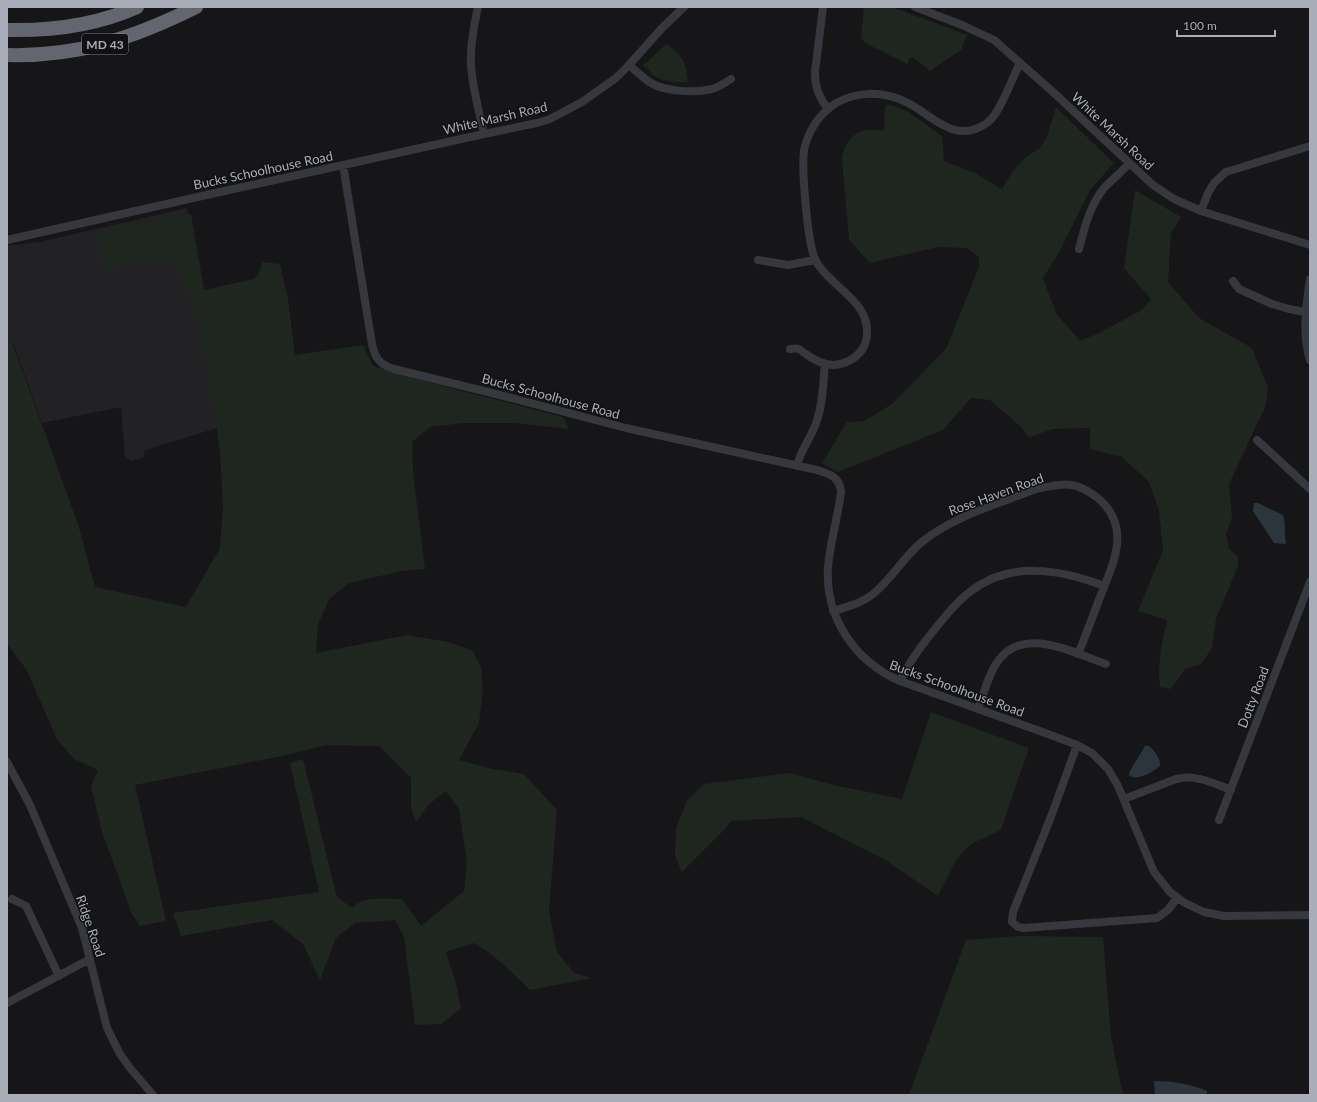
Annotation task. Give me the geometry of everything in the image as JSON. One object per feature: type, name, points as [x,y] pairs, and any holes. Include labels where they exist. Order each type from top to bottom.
[{"type":"highway","name":"MD 43","points":[[7,30],[30,31],[80,25],[137,7]]},
{"type":"highway","name":"MD 43","points":[[7,55],[35,55],[67,52],[107,43],[149,29],[196,7]]},
{"type":"street","points":[[478,7],[472,38],[471,61],[473,84],[484,134]]},
{"type":"street","name":"White Marsh Road","points":[[343,165],[550,119],[582,102],[616,78],[662,28],[684,7]]},
{"type":"street","points":[[823,7],[815,82],[819,97],[828,109]]},
{"type":"street","name":"White Marsh Road","points":[[915,7],[980,32],[994,40],[1053,92],[1129,164],[1153,185],[1165,193],[1201,211],[1310,245]]},
{"type":"street","points":[[790,349],[798,349],[814,360],[825,364],[839,364],[853,359],[864,348],[868,327],[864,314],[859,306],[825,274],[815,260],[810,242],[803,165],[804,148],[812,128],[828,109],[845,99],[873,93],[887,95],[907,102],[937,123],[948,128],[959,131],[968,131],[987,123],[995,115],[1020,63]]},
{"type":"street","points":[[629,65],[651,83],[661,88],[672,90],[695,91],[711,89],[722,85],[731,79]]},
{"type":"street","points":[[1201,211],[1208,193],[1214,183],[1226,172],[1310,146]]},
{"type":"street","points":[[1078,249],[1084,228],[1093,206],[1103,189],[1129,164]]},
{"type":"street","name":"Bucks Schoolhouse Road","points":[[7,240],[343,165],[372,344],[376,358],[383,365],[626,428],[830,474],[836,478],[841,488],[828,569],[829,591],[834,611],[844,634],[855,649],[880,671],[900,681],[1077,745],[1092,753],[1103,763],[1124,799],[1150,865],[1159,879],[1177,898],[1196,909],[1213,914],[1236,916],[1310,915]]},
{"type":"street","points":[[758,260],[788,265],[815,260]]},
{"type":"street","points":[[1310,279],[1305,319],[1310,360]]},
{"type":"street","points":[[1232,281],[1239,289],[1272,304],[1306,312]]},
{"type":"street","points":[[798,466],[799,459],[817,422],[821,402],[825,364]]},
{"type":"street","points":[[1258,440],[1310,489]]},
{"type":"street","name":"Rose Haven Road","points":[[834,611],[852,605],[872,595],[887,580],[912,550],[940,528],[958,519],[1036,489],[1071,485],[1082,487],[1104,504],[1109,510],[1117,530],[1116,551],[1078,654]]},
{"type":"street","points":[[900,681],[909,664],[951,609],[972,590],[993,578],[1011,573],[1039,570],[1089,580],[1104,586]]},
{"type":"street","name":"Dotty Road","points":[[1219,820],[1310,582]]},
{"type":"street","points":[[978,709],[994,667],[999,660],[1011,650],[1027,643],[1042,643],[1106,664]]},
{"type":"street","points":[[1077,745],[1052,814],[1013,912],[1012,922],[1018,927],[1024,928],[1157,918],[1168,910],[1177,898]]},
{"type":"street","name":"Ridge Road","points":[[7,762],[30,805],[82,928],[104,1017],[114,1043],[130,1068],[153,1095]]},
{"type":"street","points":[[1124,799],[1176,778],[1183,777],[1200,779],[1231,790]]},
{"type":"street","points":[[12,899],[26,906],[59,976]]},
{"type":"street","points":[[7,1003],[90,959]]},
{"type":"shaded area","points":[[864,7],[892,7],[967,35],[961,50],[930,71],[914,58],[910,58],[907,64],[865,43],[861,37]]},
{"type":"shaded area","points":[[667,43],[683,60],[688,82],[665,81],[653,75],[643,66]]},
{"type":"shaded area","points":[[887,104],[907,111],[942,136],[944,161],[973,172],[1002,189],[1012,172],[1026,157],[1040,148],[1048,134],[1056,107],[1114,163],[1090,190],[1060,251],[1043,278],[1056,313],[1080,341],[1099,333],[1142,310],[1151,299],[1124,268],[1135,190],[1181,217],[1171,233],[1168,282],[1199,318],[1252,348],[1268,388],[1266,405],[1229,484],[1232,519],[1226,534],[1229,549],[1238,557],[1238,566],[1216,619],[1212,648],[1201,664],[1185,669],[1171,689],[1160,687],[1159,678],[1160,654],[1167,620],[1138,611],[1163,550],[1159,511],[1149,482],[1122,457],[1090,449],[1090,428],[1052,429],[1029,438],[1019,425],[990,400],[971,398],[943,430],[838,472],[822,463],[847,422],[864,421],[892,404],[946,349],[979,267],[979,257],[967,248],[938,247],[870,263],[849,240],[842,158],[843,154],[850,139],[857,133],[864,130],[884,130],[885,107]]},
{"type":"shaded area","points":[[187,208],[217,428],[145,450],[143,458],[131,461],[125,456],[121,407],[42,423],[13,342],[7,342],[7,246],[40,242]]},
{"type":"shaded area","points":[[191,214],[204,290],[254,279],[263,262],[280,264],[288,298],[295,355],[363,345],[373,366],[439,385],[563,417],[569,429],[515,423],[464,423],[430,427],[412,442],[413,473],[425,569],[402,571],[349,583],[330,598],[318,624],[316,653],[407,635],[448,642],[472,650],[481,667],[483,690],[479,723],[459,760],[492,769],[524,774],[557,810],[549,911],[557,952],[574,973],[592,978],[530,990],[497,959],[474,943],[446,952],[455,979],[461,1008],[441,1024],[415,1025],[404,937],[395,920],[355,923],[336,938],[320,980],[303,944],[272,920],[181,936],[173,913],[319,892],[290,763],[303,759],[337,897],[352,908],[368,899],[402,899],[421,926],[464,891],[467,863],[459,809],[446,791],[428,805],[416,822],[411,808],[411,778],[379,746],[326,745],[282,756],[135,785],[166,921],[140,926],[132,914],[102,832],[91,786],[98,770],[74,759],[57,739],[26,669],[7,644],[7,342],[12,342],[78,524],[95,587],[186,607],[220,548],[223,507],[220,454],[215,416],[198,317],[176,266],[147,262],[103,269],[97,231]]},
{"type":"shaded area","points":[[1254,503],[1258,503],[1283,515],[1286,544],[1274,543],[1253,511]]},
{"type":"shaded area","points":[[931,712],[1029,748],[1001,830],[971,844],[956,860],[938,896],[887,861],[801,817],[731,821],[682,872],[675,856],[676,828],[687,801],[704,784],[789,773],[838,786],[902,799]]},
{"type":"shaded area","points":[[1145,746],[1149,746],[1155,752],[1160,766],[1140,777],[1132,777],[1129,775],[1130,771]]},
{"type":"shaded area","points":[[1019,936],[1103,937],[1111,1037],[1122,1090],[1125,1095],[907,1095],[910,1092],[966,940]]},
{"type":"shaded area","points":[[1154,1081],[1174,1082],[1194,1086],[1207,1091],[1207,1095],[1155,1095]]}]
